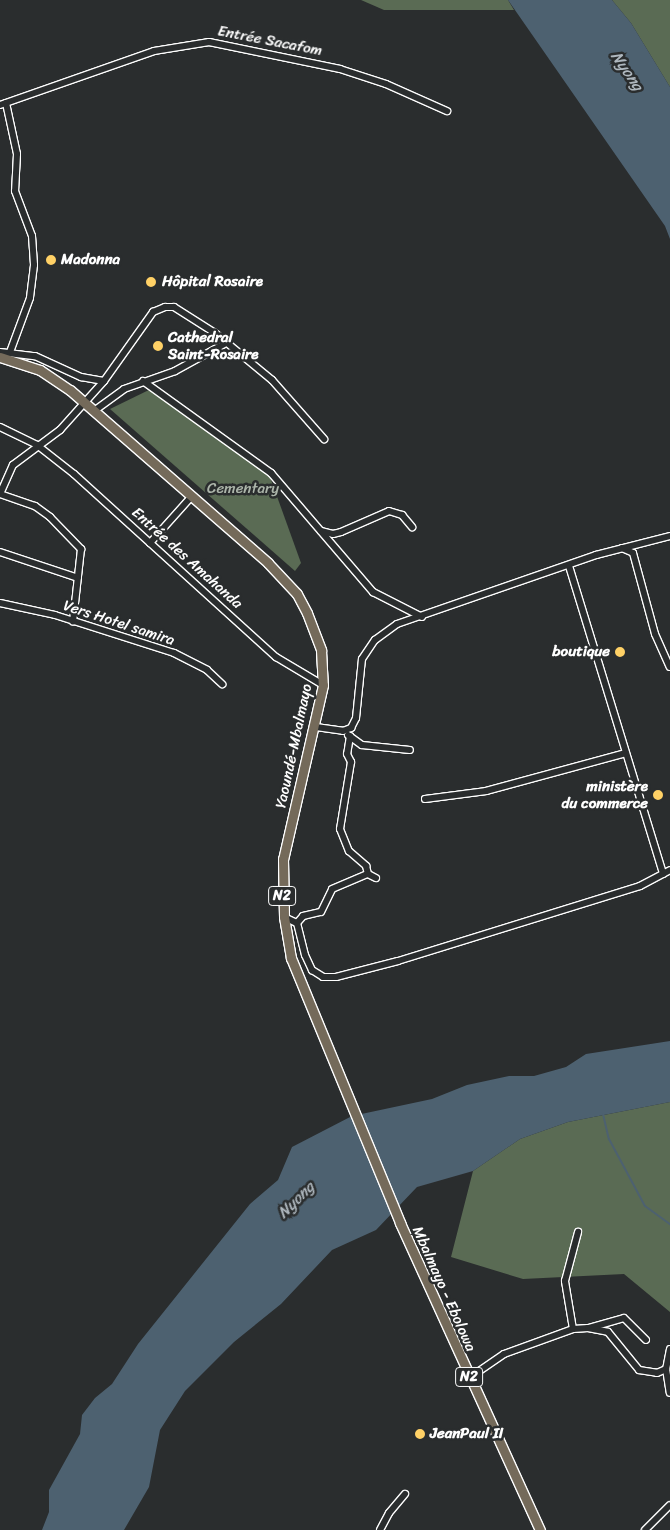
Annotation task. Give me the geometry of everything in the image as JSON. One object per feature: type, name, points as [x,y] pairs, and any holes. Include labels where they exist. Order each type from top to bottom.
[{"type":"highway","name":"Yaoundé-Mbalmayo","points":[[0,357],[40,370],[84,402],[268,563],[297,594],[316,632],[323,666],[323,685],[316,727],[284,859],[284,917],[290,958],[347,1100],[400,1223]]},
{"type":"highway","name":"Mbalmayo - Ebolowa","points":[[400,1223],[469,1378],[540,1530]]},
{"type":"street","name":"Entrée Sacafom","points":[[3,104],[154,51],[209,42],[340,68],[446,111]]},
{"type":"street","points":[[3,104],[17,154],[15,191],[32,236],[34,281],[10,352]]},
{"type":"street","points":[[73,622],[80,549],[77,544],[35,506],[0,494],[2,484],[13,465],[36,445],[60,430],[104,381],[153,312],[165,307],[183,312],[226,343],[272,380],[324,439]]},
{"type":"street","points":[[94,411],[124,390],[143,381],[175,371],[226,343]]},
{"type":"street","points":[[0,352],[35,356],[82,377],[104,381]]},
{"type":"street","points":[[143,381],[271,473],[373,592],[422,617]]},
{"type":"street","name":"Entrée des Amahanda","points":[[0,427],[36,445],[150,543],[276,657],[303,676],[323,685]]},
{"type":"street","points":[[150,543],[192,496]]},
{"type":"street","points":[[320,531],[333,534],[389,511],[402,515],[412,527]]},
{"type":"street","points":[[343,731],[351,728],[356,718],[359,668],[366,650],[386,631],[622,548],[670,536]]},
{"type":"street","points":[[622,548],[633,553],[655,634],[670,667]]},
{"type":"street","points":[[0,552],[78,578]]},
{"type":"street","points":[[569,566],[626,754],[633,768],[663,874]]},
{"type":"street","name":"Vers Hotel samira","points":[[0,603],[73,622],[174,653],[207,670],[222,684]]},
{"type":"street","points":[[316,727],[343,731],[362,745],[410,750]]},
{"type":"street","points":[[350,736],[347,754],[351,762],[340,829],[348,851],[366,866],[368,874]]},
{"type":"street","points":[[425,799],[486,791],[626,754]]},
{"type":"street","points":[[284,917],[297,923],[309,966],[320,976],[336,977],[389,964],[578,906],[640,886],[670,870]]},
{"type":"street","points":[[297,923],[303,916],[321,912],[332,889],[368,874],[376,878]]},
{"type":"street","points":[[574,1329],[565,1281],[578,1232]]},
{"type":"street","points":[[469,1378],[504,1354],[574,1329],[588,1328],[624,1318],[646,1340]]},
{"type":"street","points":[[588,1328],[608,1332],[639,1370],[657,1373],[666,1369]]},
{"type":"street","points":[[670,1349],[666,1369],[670,1393]]},
{"type":"street","points":[[380,1530],[388,1512],[405,1494]]},
{"type":"street","points":[[645,1530],[670,1506]]},
{"type":"green space","points":[[361,0],[508,0],[514,10],[384,10]]},
{"type":"green space","points":[[612,0],[670,0],[670,87],[631,23]]},
{"type":"green space","name":"Cementary","points":[[155,387],[270,477],[301,563],[295,571],[110,409]]},
{"type":"green space","points":[[670,1102],[670,1312],[624,1274],[523,1279],[451,1257],[473,1171],[520,1139],[568,1122]]},
{"type":"water","name":"Nyong","points":[[508,0],[612,0],[631,23],[670,87],[670,239],[665,226]]},
{"type":"water","name":"Nyong","points":[[670,1041],[670,1102],[568,1122],[520,1139],[473,1171],[417,1187],[376,1230],[332,1250],[281,1304],[234,1342],[185,1391],[160,1430],[149,1487],[124,1530],[42,1530],[49,1512],[49,1490],[80,1434],[82,1415],[95,1398],[112,1384],[138,1344],[250,1204],[278,1180],[292,1147],[352,1116],[432,1099],[467,1085],[509,1076],[534,1076],[566,1067],[586,1054]]},
{"type":"waterway","points":[[603,1114],[609,1139],[645,1206],[670,1224]]},
{"type":"place","name":"Madonna","points":[[51,260]]},
{"type":"place","name":"Hôpital Rosaire","points":[[151,282]]},
{"type":"place","name":"Cathedral Saint-Rosaire","points":[[158,346]]},
{"type":"place","name":"boutique","points":[[620,652]]},
{"type":"place","name":"ministère du commerce","points":[[658,795]]},
{"type":"place","name":"JeanPaul II","points":[[420,1434]]}]
